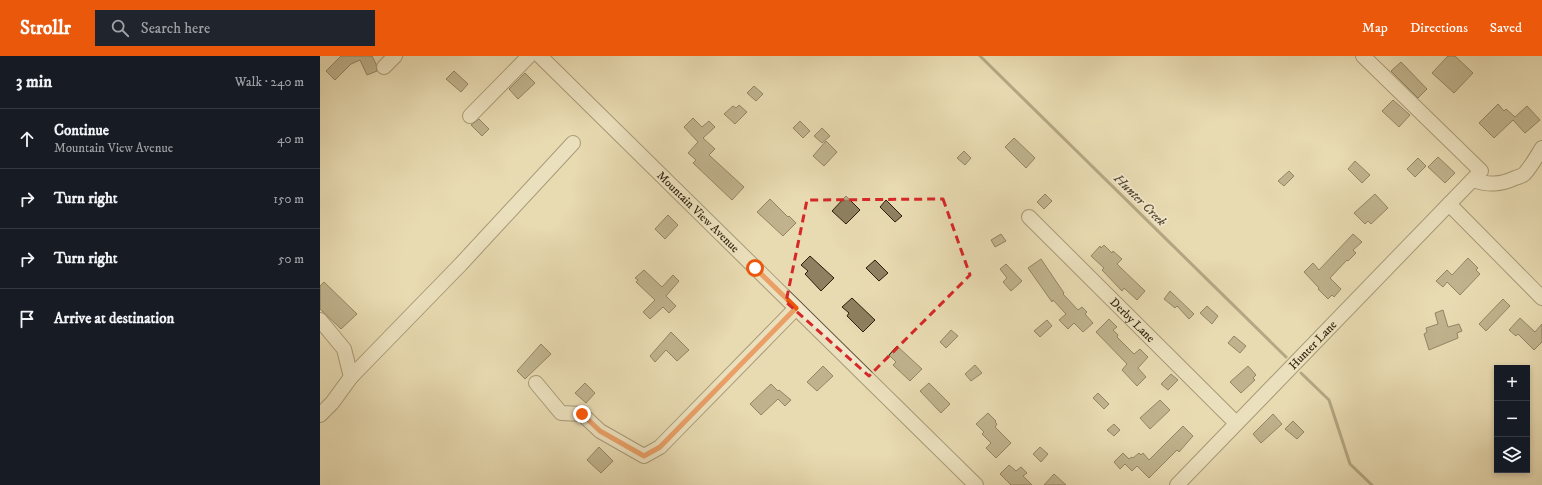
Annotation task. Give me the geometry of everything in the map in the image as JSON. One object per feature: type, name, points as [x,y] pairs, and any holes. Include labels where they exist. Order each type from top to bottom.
[{"type":"street","points":[[384,67],[395,56]]},
{"type":"street","points":[[470,116],[528,56]]},
{"type":"street","name":"Mountain View Avenue","points":[[540,56],[976,485]]},
{"type":"street","name":"Hunter Lane","points":[[1177,485],[1481,171],[1364,56]]},
{"type":"street","points":[[320,415],[332,403],[352,377],[461,264],[573,143]]},
{"type":"street","points":[[1472,180],[1485,184],[1494,184],[1506,182],[1525,174],[1542,148]]},
{"type":"street","points":[[1449,204],[1542,298]]},
{"type":"street","name":"Derby Lane","points":[[1029,217],[1236,423]]},
{"type":"street","points":[[536,383],[561,412],[582,414],[600,431],[644,456],[660,447],[796,308]]},
{"type":"street","points":[[320,320],[344,349],[352,377]]},
{"type":"highlighted area","points":[[943,199],[970,275],[869,376],[786,302],[807,200]]},
{"type":"building","points":[[341,56],[372,56],[376,64],[377,71],[367,75],[360,60],[351,64],[335,80],[326,71]]},
{"type":"building","points":[[1448,56],[1455,56],[1473,73],[1454,93],[1432,73]]},
{"type":"building","points":[[1401,62],[1427,89],[1418,98],[1391,71]]},
{"type":"building","points":[[454,71],[468,84],[461,92],[446,79]]},
{"type":"building","points":[[525,73],[535,83],[518,99],[509,89]]},
{"type":"building","points":[[754,86],[763,94],[756,101],[747,93]]},
{"type":"building","points":[[1393,100],[1410,115],[1399,127],[1382,111]]},
{"type":"building","points":[[1498,104],[1504,111],[1506,109],[1515,117],[1527,106],[1540,120],[1525,133],[1513,120],[1494,138],[1479,123]]},
{"type":"building","points":[[739,105],[747,112],[735,124],[724,114],[733,106],[736,108]]},
{"type":"building","points":[[693,118],[702,127],[709,121],[715,127],[703,138],[715,149],[709,155],[744,187],[732,200],[693,163],[696,160],[688,153],[698,142],[684,127]]},
{"type":"building","points":[[479,119],[489,129],[482,136],[471,125]]},
{"type":"building","points":[[800,121],[810,131],[803,138],[793,128]]},
{"type":"building","points":[[822,128],[830,136],[822,143],[814,136]]},
{"type":"building","points":[[1014,138],[1035,158],[1026,168],[1005,147]]},
{"type":"building","points":[[826,141],[837,152],[824,166],[813,156]]},
{"type":"building","points":[[964,151],[971,158],[965,165],[957,158]]},
{"type":"building","points":[[1438,157],[1455,173],[1445,183],[1428,167]]},
{"type":"building","points":[[1418,158],[1426,166],[1415,177],[1407,169]]},
{"type":"building","points":[[1355,161],[1370,175],[1362,183],[1348,169]]},
{"type":"building","points":[[1289,171],[1294,176],[1284,186],[1278,181]]},
{"type":"building","points":[[1045,194],[1052,201],[1044,209],[1037,202]]},
{"type":"building","points":[[1375,194],[1388,208],[1371,224],[1368,221],[1365,224],[1354,213]]},
{"type":"building","points":[[846,196],[860,210],[846,224],[832,211]]},
{"type":"building","points":[[770,199],[796,223],[783,236],[757,212]]},
{"type":"building","points":[[886,200],[902,216],[895,222],[880,207]]},
{"type":"building","points":[[668,215],[678,225],[665,239],[655,229]]},
{"type":"building","points":[[1001,234],[1006,241],[995,247],[991,240]]},
{"type":"building","points":[[1353,234],[1362,242],[1353,250],[1356,253],[1330,278],[1341,289],[1334,297],[1332,295],[1328,299],[1304,272],[1313,263],[1319,270]]},
{"type":"building","points":[[1104,245],[1112,253],[1113,251],[1122,259],[1117,264],[1145,291],[1137,300],[1124,288],[1122,291],[1102,270],[1104,268],[1091,256],[1100,246],[1101,248]]},
{"type":"building","points":[[810,256],[834,278],[821,291],[805,274],[808,271],[801,265]]},
{"type":"building","points":[[1468,258],[1478,268],[1476,270],[1480,274],[1460,295],[1447,282],[1443,287],[1436,281],[1447,270],[1452,275]]},
{"type":"building","points":[[1041,259],[1064,293],[1063,294],[1078,310],[1082,307],[1087,312],[1085,314],[1093,323],[1083,332],[1074,323],[1068,329],[1059,320],[1066,314],[1053,300],[1052,302],[1028,268]]},
{"type":"building","points":[[875,260],[888,273],[879,281],[866,268]]},
{"type":"building","points":[[1006,264],[1022,281],[1011,291],[1003,282],[1007,278],[1000,269]]},
{"type":"building","points":[[644,270],[662,287],[673,275],[679,281],[666,296],[676,306],[669,313],[663,307],[650,319],[643,312],[655,300],[636,282],[638,280],[635,278]]},
{"type":"building","points":[[324,282],[357,314],[341,329],[320,309],[320,286]]},
{"type":"building","points":[[1170,291],[1194,314],[1189,319],[1177,306],[1175,308],[1164,299]]},
{"type":"building","points":[[852,298],[875,320],[863,332],[847,316],[849,313],[842,307]]},
{"type":"building","points":[[1503,299],[1510,306],[1486,331],[1479,324]]},
{"type":"building","points":[[1207,306],[1218,316],[1212,324],[1200,313]]},
{"type":"building","points":[[1443,310],[1448,327],[1459,324],[1462,331],[1457,333],[1458,338],[1429,350],[1424,334],[1427,332],[1426,328],[1438,324],[1435,313]]},
{"type":"building","points":[[1520,318],[1535,332],[1542,324],[1542,342],[1534,350],[1518,334],[1516,336],[1509,330]]},
{"type":"building","points":[[1109,319],[1117,327],[1113,330],[1118,335],[1117,337],[1134,354],[1140,349],[1148,357],[1138,368],[1146,377],[1137,386],[1122,370],[1127,364],[1096,332]]},
{"type":"building","points":[[1047,320],[1052,326],[1040,337],[1034,331]]},
{"type":"building","points":[[951,330],[958,336],[946,348],[940,342]]},
{"type":"building","points":[[671,332],[689,350],[677,361],[666,350],[655,362],[650,356]]},
{"type":"building","points":[[1234,336],[1246,346],[1240,353],[1228,343]]},
{"type":"building","points":[[541,344],[551,354],[525,379],[517,371]]},
{"type":"building","points":[[897,346],[922,369],[910,381],[893,365],[896,362],[889,355]]},
{"type":"building","points":[[975,365],[982,373],[971,381],[965,374]]},
{"type":"building","points":[[823,366],[833,376],[817,391],[807,382]]},
{"type":"building","points":[[1248,366],[1256,375],[1253,378],[1255,380],[1241,393],[1230,382]]},
{"type":"building","points":[[1171,374],[1178,380],[1168,390],[1161,384]]},
{"type":"building","points":[[585,383],[595,393],[586,403],[575,393]]},
{"type":"building","points":[[929,383],[950,404],[941,413],[920,391]]},
{"type":"building","points":[[771,384],[791,400],[785,406],[778,399],[761,415],[750,404]]},
{"type":"building","points":[[1098,393],[1109,404],[1104,409],[1093,398]]},
{"type":"building","points":[[1160,400],[1170,410],[1150,429],[1140,418]]},
{"type":"building","points":[[988,413],[996,421],[995,422],[997,424],[995,427],[1011,443],[996,458],[986,448],[991,443],[982,434],[984,432],[976,424]]},
{"type":"building","points":[[1273,414],[1282,424],[1261,443],[1253,434]]},
{"type":"building","points":[[1293,421],[1304,432],[1297,439],[1285,429]]},
{"type":"building","points":[[1114,424],[1120,430],[1114,436],[1107,430]]},
{"type":"building","points":[[1183,426],[1193,436],[1179,452],[1177,450],[1149,478],[1137,466],[1132,471],[1125,464],[1120,469],[1114,462],[1123,453],[1129,459],[1132,457],[1133,458],[1139,453],[1141,455],[1143,453],[1149,460]]},
{"type":"building","points":[[599,447],[613,461],[601,473],[587,460]]},
{"type":"building","points":[[1040,447],[1048,454],[1041,462],[1033,454]]},
{"type":"building","points":[[1009,465],[1016,471],[1021,467],[1027,473],[1023,476],[1032,485],[1011,485],[1000,474]]},
{"type":"building","points":[[1054,474],[1066,485],[1044,485]]},
{"type":"waterway","name":"Hunter Creek","points":[[980,56],[1286,357]]},
{"type":"waterway","name":"Hunter Creek","points":[[1301,373],[1329,400],[1350,464],[1372,485]]},
{"type":"route","points":[[582,414],[600,431],[644,456],[660,447],[796,308],[755,268]]}]
